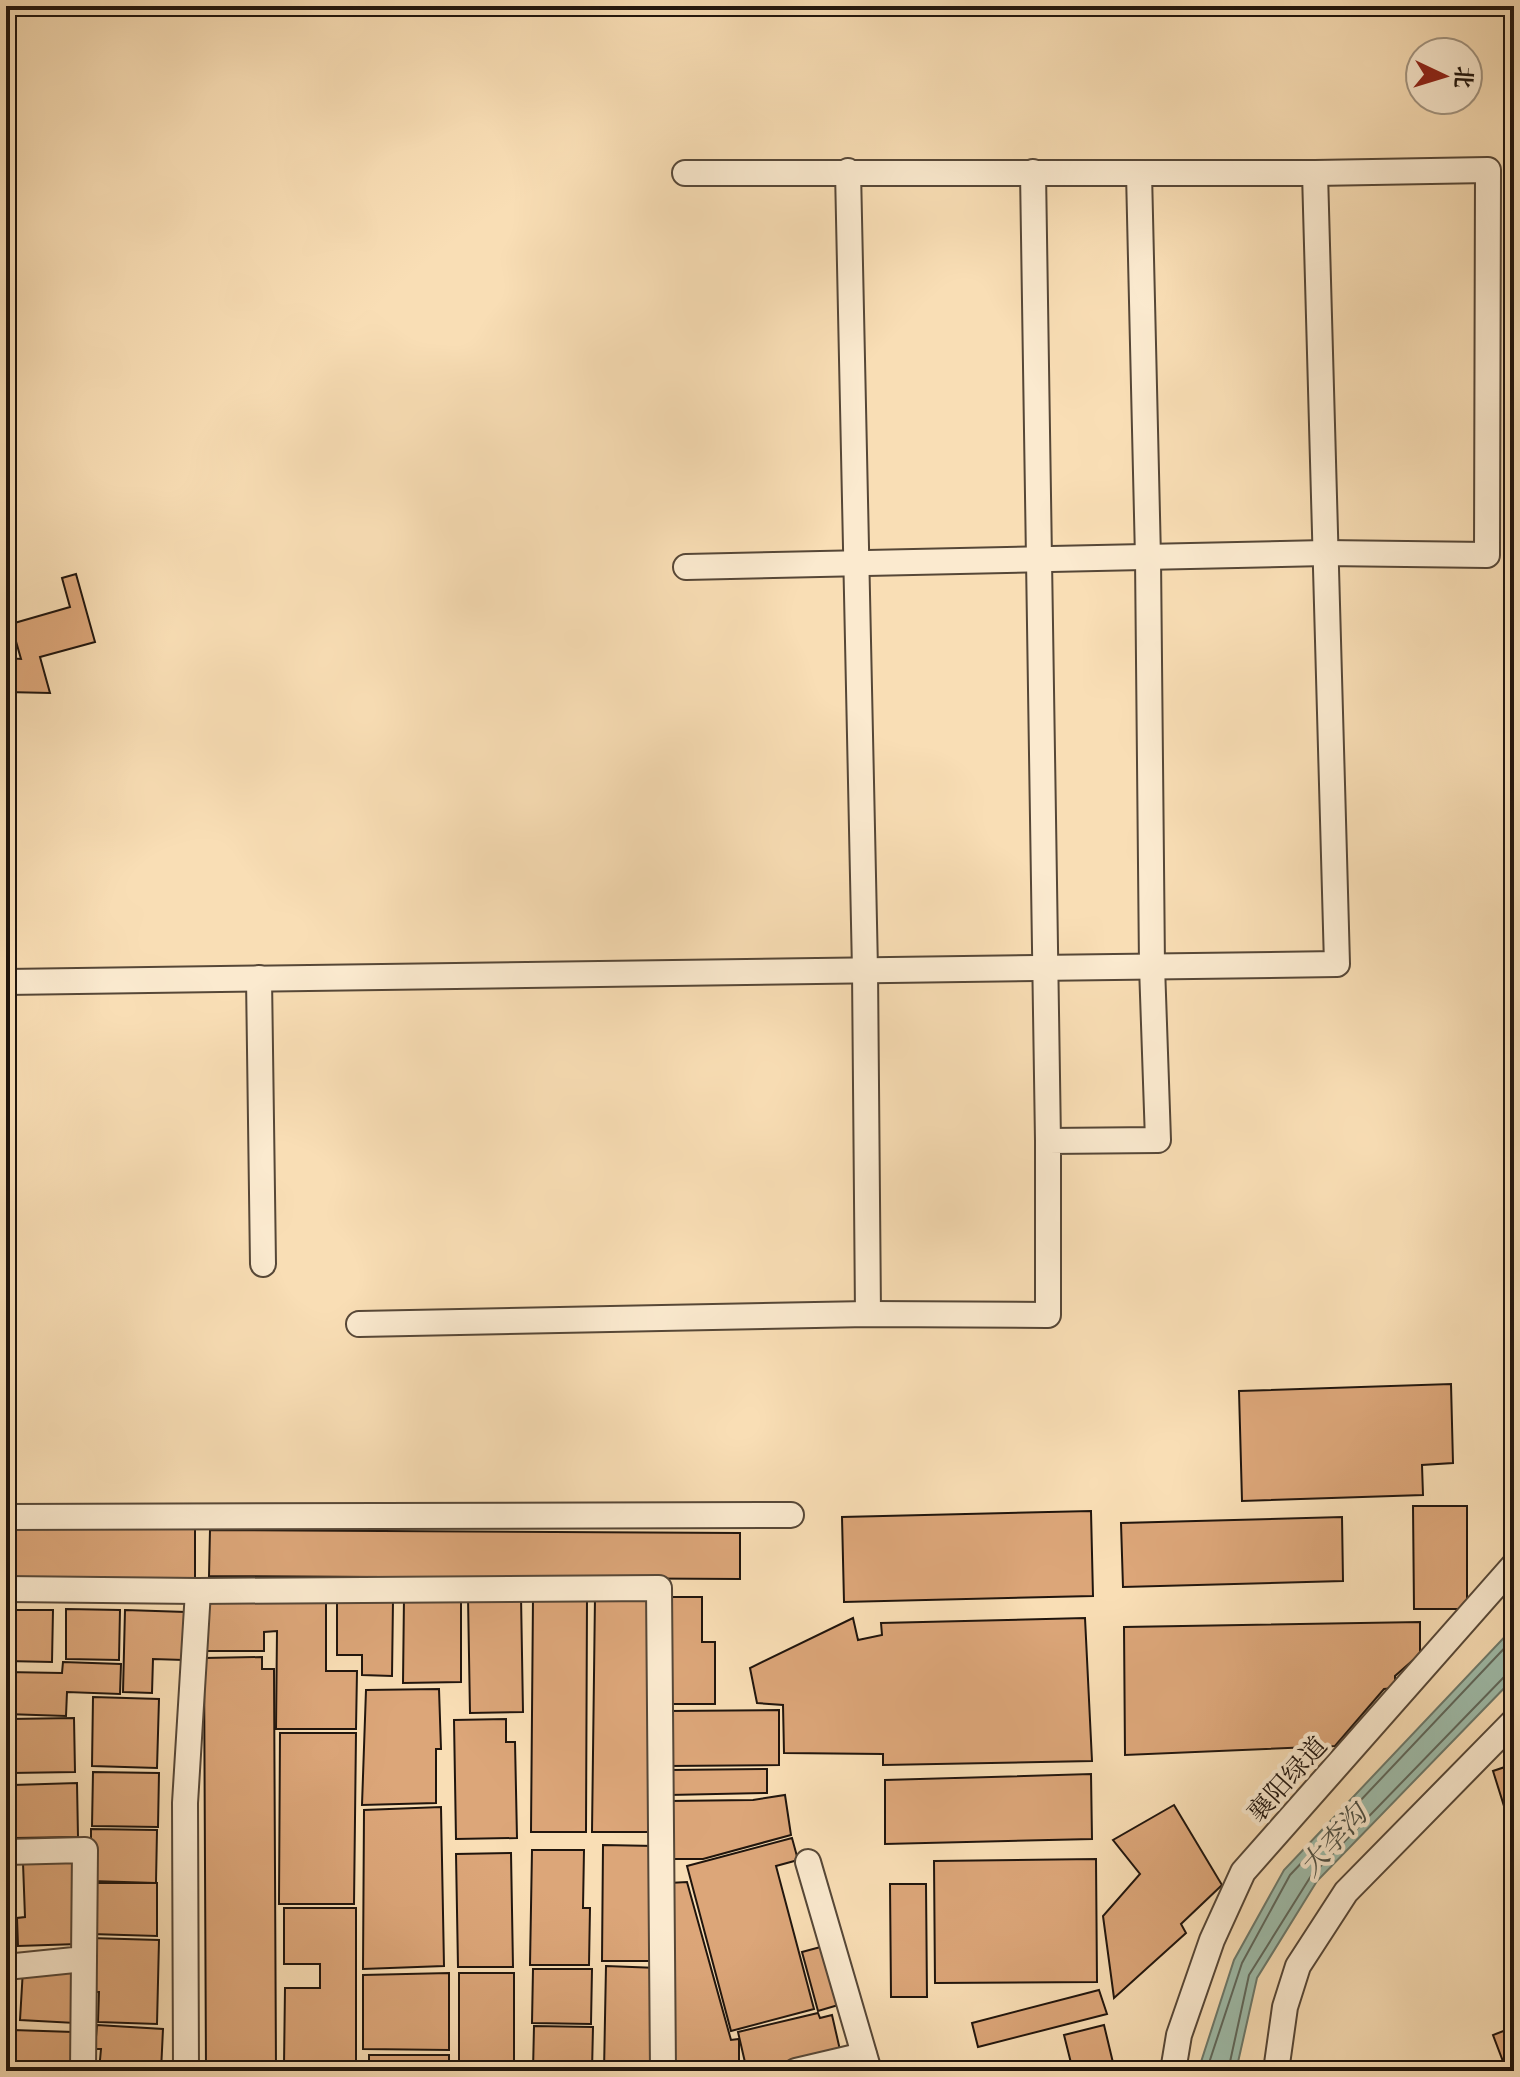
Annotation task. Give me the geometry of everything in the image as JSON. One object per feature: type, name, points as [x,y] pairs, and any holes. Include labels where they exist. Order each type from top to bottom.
[{"type":"street","points":[[685,173],[1488,170],[1487,555],[1325,553],[686,567]]},
{"type":"street","points":[[848,171],[865,970],[868,1314]]},
{"type":"street","points":[[359,1324],[868,1314],[1048,1315],[1033,172]]},
{"type":"street","points":[[1048,1141],[1158,1140],[1152,966],[1148,558],[1139,173]]},
{"type":"street","points":[[6,982],[1337,964],[1315,173]]},
{"type":"street","points":[[259,978],[263,1264]]},
{"type":"street","points":[[6,1517],[791,1515]]},
{"type":"street","name":"襄阳绿道","points":[[1173,2071],[1179,2035],[1212,1940],[1243,1872],[1514,1565]]},
{"type":"street","points":[[6,1589],[659,1588],[663,2071]]},
{"type":"street","points":[[186,2071],[185,1803],[198,1591]]},
{"type":"street","points":[[1276,2071],[1285,2007],[1298,1966],[1346,1892],[1514,1721]]},
{"type":"street","points":[[6,1852],[85,1850],[83,2071]]},
{"type":"street","points":[[796,2071],[867,2063],[808,1862]]},
{"type":"street","points":[[6,1967],[84,1959]]},
{"type":"water","name":"大李沟","points":[[1514,1627],[1514,1678],[1317,1881],[1257,1978],[1236,2071],[1201,2071],[1201,2062],[1234,1960],[1284,1870]]},
{"type":"building","points":[[76,574],[95,642],[40,657],[50,693],[6,692],[6,658],[21,659],[11,624],[70,607],[62,578]]},
{"type":"building","points":[[1451,1384],[1453,1463],[1422,1465],[1423,1495],[1242,1501],[1239,1391]]},
{"type":"building","points":[[1413,1506],[1467,1506],[1467,1609],[1414,1609]]},
{"type":"building","points":[[1091,1511],[1093,1596],[844,1602],[842,1517]]},
{"type":"building","points":[[1342,1517],[1343,1581],[1123,1587],[1121,1523]]},
{"type":"building","points":[[6,1528],[195,1528],[195,1583],[6,1581]]},
{"type":"building","points":[[210,1530],[740,1533],[740,1579],[209,1576]]},
{"type":"building","points":[[521,1596],[523,1712],[470,1713],[468,1597]]},
{"type":"building","points":[[404,1597],[461,1597],[461,1682],[403,1683]]},
{"type":"building","points":[[533,1597],[587,1597],[586,1832],[531,1832]]},
{"type":"building","points":[[595,1597],[651,1599],[654,1832],[592,1832]]},
{"type":"building","points":[[667,1597],[702,1597],[702,1642],[715,1642],[715,1704],[668,1704]]},
{"type":"building","points":[[207,1599],[326,1600],[326,1671],[357,1671],[356,1729],[276,1729],[277,1631],[264,1632],[264,1651],[206,1651]]},
{"type":"building","points":[[337,1599],[393,1600],[392,1676],[362,1675],[362,1655],[337,1655]]},
{"type":"building","points":[[66,1609],[120,1610],[119,1660],[66,1659]]},
{"type":"building","points":[[6,1610],[53,1610],[52,1662],[6,1661]]},
{"type":"building","points":[[125,1610],[186,1612],[184,1660],[153,1659],[152,1693],[123,1692]]},
{"type":"building","points":[[853,1618],[858,1640],[882,1635],[881,1623],[1085,1618],[1092,1761],[883,1765],[883,1754],[784,1753],[783,1705],[757,1703],[750,1668]]},
{"type":"building","points":[[1420,1622],[1420,1654],[1395,1676],[1395,1688],[1384,1689],[1335,1746],[1125,1755],[1124,1627]]},
{"type":"building","points":[[262,1657],[262,1669],[274,1669],[276,2071],[206,2071],[204,1658]]},
{"type":"building","points":[[63,1662],[121,1664],[120,1694],[67,1692],[66,1716],[6,1714],[6,1672],[62,1673]]},
{"type":"building","points":[[439,1689],[441,1749],[436,1749],[436,1803],[362,1805],[366,1690]]},
{"type":"building","points":[[93,1697],[159,1699],[157,1768],[92,1766]]},
{"type":"building","points":[[779,1710],[779,1765],[667,1766],[667,1711]]},
{"type":"building","points":[[74,1718],[75,1772],[11,1773],[10,1719]]},
{"type":"building","points":[[506,1719],[506,1742],[515,1742],[517,1838],[456,1839],[454,1720]]},
{"type":"building","points":[[280,1733],[356,1733],[354,1904],[279,1904]]},
{"type":"building","points":[[1514,1764],[1514,1838],[1493,1771]]},
{"type":"building","points":[[767,1769],[767,1793],[669,1795],[669,1770]]},
{"type":"building","points":[[93,1772],[159,1773],[158,1827],[92,1826]]},
{"type":"building","points":[[1091,1774],[1092,1839],[885,1844],[885,1780]]},
{"type":"building","points":[[77,1783],[78,1837],[15,1838],[13,1785]]},
{"type":"building","points":[[785,1795],[791,1835],[703,1859],[668,1859],[668,1801],[753,1800]]},
{"type":"building","points":[[1174,1805],[1222,1885],[1181,1924],[1186,1933],[1114,1998],[1103,1916],[1140,1874],[1113,1840]]},
{"type":"building","points":[[441,1807],[444,1966],[363,1969],[364,1810]]},
{"type":"building","points":[[91,1829],[157,1830],[156,1883],[91,1881]]},
{"type":"building","points":[[792,1838],[798,1860],[776,1866],[814,2009],[731,2031],[687,1866]]},
{"type":"building","points":[[603,1845],[655,1846],[656,1961],[602,1961]]},
{"type":"building","points":[[532,1850],[584,1850],[583,1908],[590,1908],[589,1965],[530,1965]]},
{"type":"building","points":[[511,1853],[513,1967],[458,1967],[456,1854]]},
{"type":"building","points":[[1096,1859],[1097,1982],[935,1983],[934,1861]]},
{"type":"building","points":[[76,1861],[78,1944],[18,1946],[17,1918],[25,1917],[23,1863]]},
{"type":"building","points":[[687,1882],[731,2040],[739,2039],[739,2071],[671,2071],[669,1883]]},
{"type":"building","points":[[92,1883],[157,1883],[157,1936],[91,1934]]},
{"type":"building","points":[[890,1884],[926,1884],[927,1997],[891,1997]]},
{"type":"building","points":[[284,1908],[356,1908],[356,2065],[284,2065],[285,1988],[320,1988],[320,1964],[284,1964]]},
{"type":"building","points":[[90,1938],[159,1940],[157,2024],[98,2022],[99,1992],[88,1992]]},
{"type":"building","points":[[828,1945],[845,2003],[818,2011],[802,1952]]},
{"type":"building","points":[[606,1966],[658,1968],[656,2071],[604,2071]]},
{"type":"building","points":[[23,1969],[78,1972],[75,2023],[20,2020]]},
{"type":"building","points":[[533,1969],[592,1969],[591,2024],[532,2023]]},
{"type":"building","points":[[449,1973],[449,2050],[363,2049],[363,1975]]},
{"type":"building","points":[[459,1973],[514,1973],[514,2071],[459,2071]]},
{"type":"building","points":[[1099,1990],[1107,2014],[978,2047],[972,2023]]},
{"type":"building","points":[[818,2013],[820,2018],[832,2015],[840,2050],[747,2071],[738,2032]]},
{"type":"building","points":[[97,2025],[163,2029],[161,2071],[99,2071],[101,2049],[95,2049]]},
{"type":"building","points":[[1104,2025],[1115,2071],[1073,2071],[1064,2035]]},
{"type":"building","points":[[534,2026],[593,2027],[592,2071],[533,2071]]},
{"type":"building","points":[[1514,2027],[1514,2061],[1504,2064],[1493,2035]]},
{"type":"building","points":[[13,2030],[73,2032],[73,2071],[6,2071],[6,2041],[13,2041]]},
{"type":"building","points":[[369,2055],[449,2055],[449,2071],[369,2071]]}]
